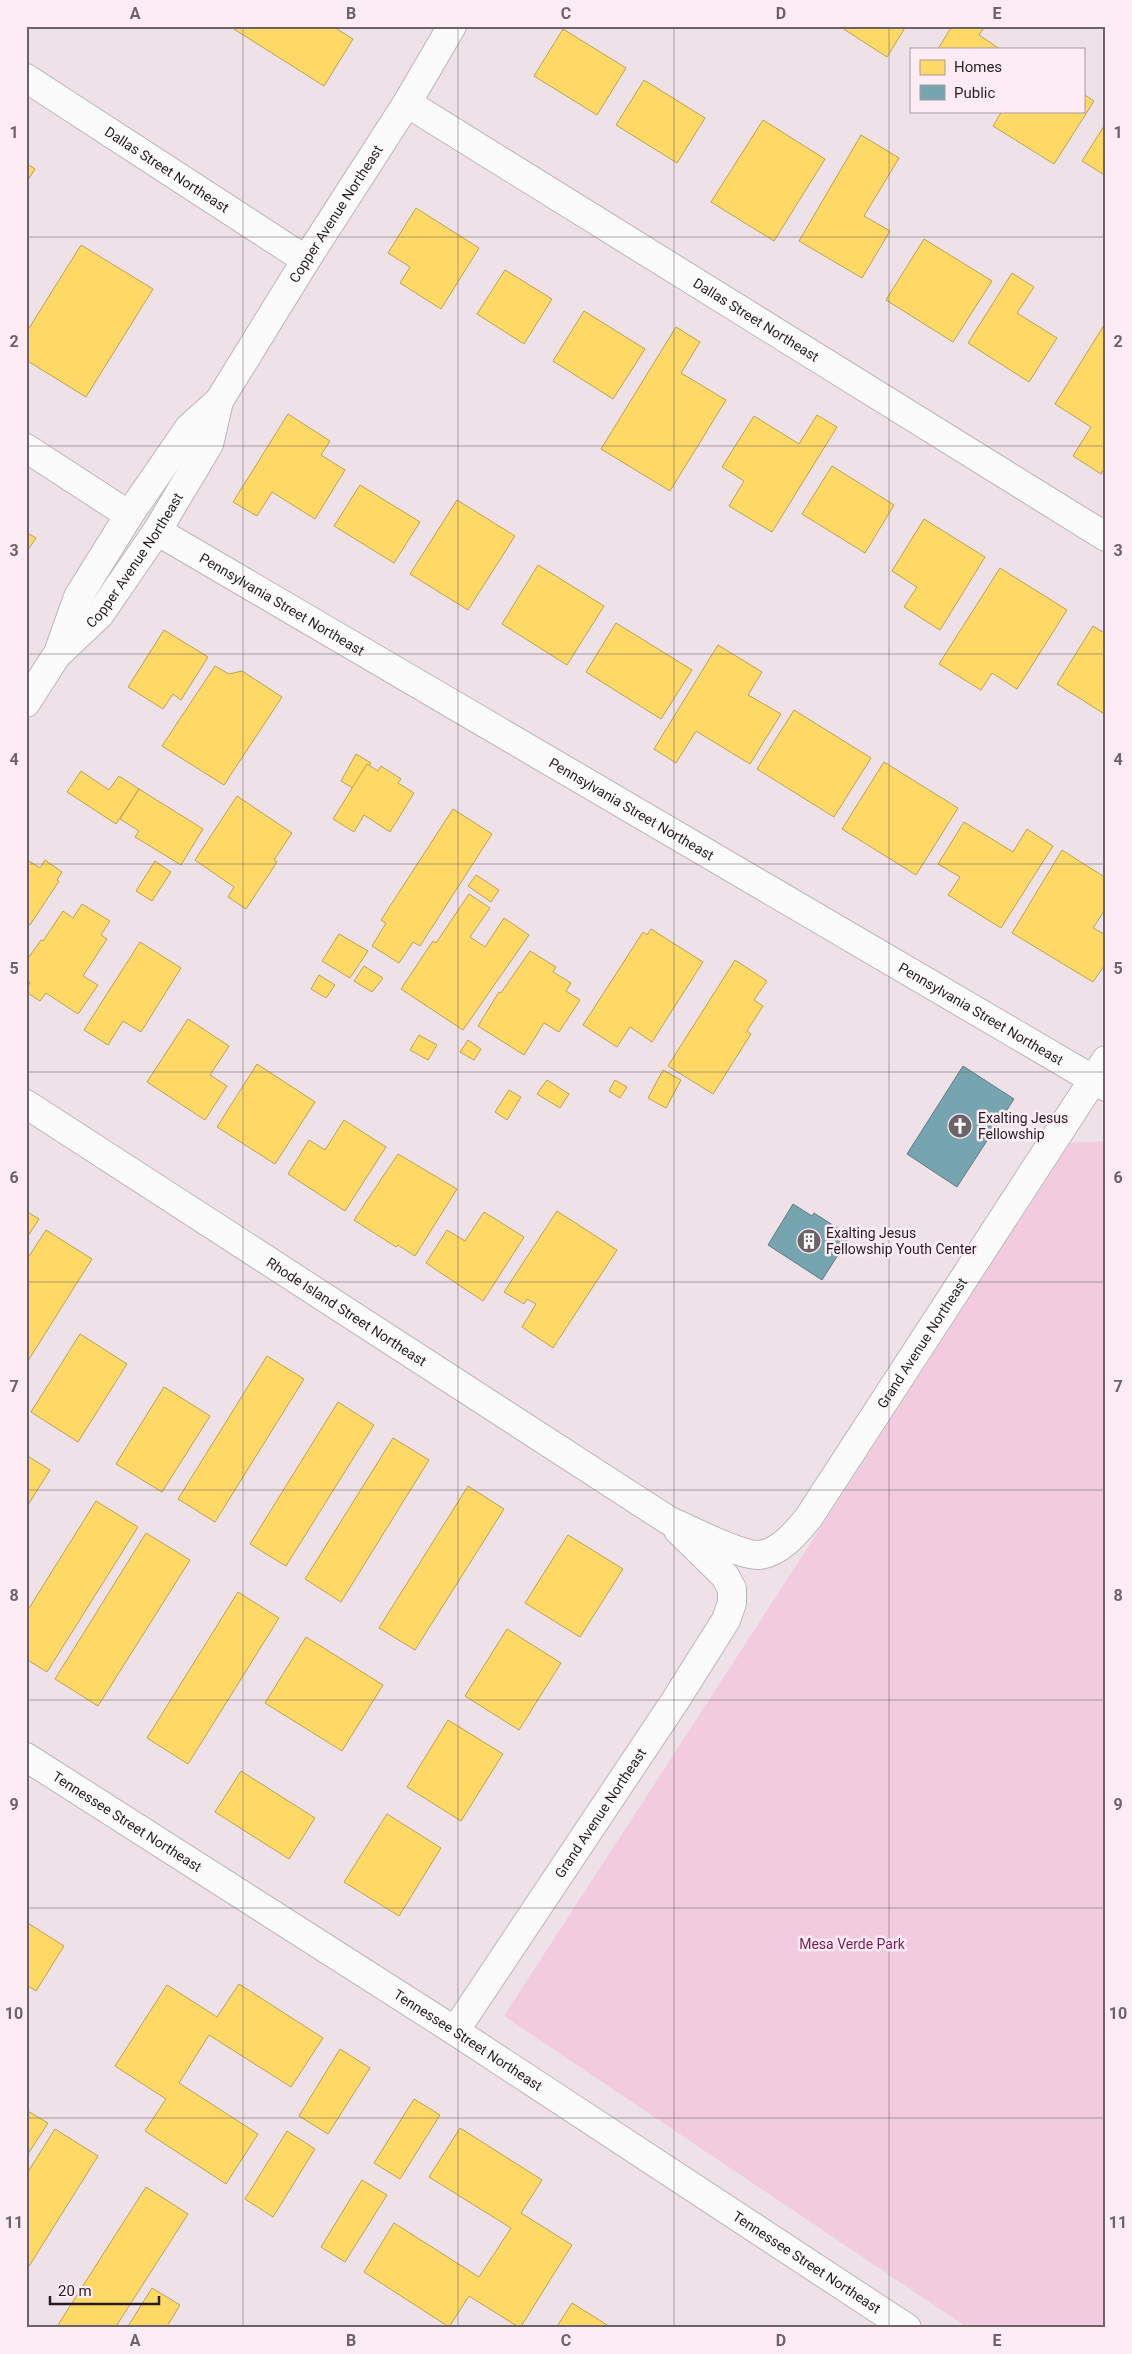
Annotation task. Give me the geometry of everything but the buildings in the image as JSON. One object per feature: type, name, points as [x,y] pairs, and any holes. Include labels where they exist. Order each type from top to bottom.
[{"type":"street","name":"Copper Avenue Northeast","points":[[26,702],[58,653],[78,597],[129,515],[189,428],[219,402],[306,260],[407,104],[452,26]]},
{"type":"street","name":"Dallas Street Northeast","points":[[26,78],[306,260]]},
{"type":"street","name":"Dallas Street Northeast","points":[[407,104],[1106,537]]},
{"type":"street","name":"Copper Avenue Northeast","points":[[58,653],[100,614],[157,531],[209,444],[219,402]]},
{"type":"street","points":[[26,448],[129,515]]},
{"type":"street","name":"Pennsylvania Street Northeast","points":[[157,531],[1102,1075]]},
{"type":"street","name":"Grand Avenue Northeast","points":[[780,1545],[797,1533],[810,1517],[1102,1075]]},
{"type":"street","name":"Rhode Island Street Northeast","points":[[26,1104],[668,1520],[745,1553],[758,1554],[768,1552],[780,1545]]},
{"type":"street","name":"Rhode Island Street Northeast","points":[[668,1520],[726,1576],[732,1589]]},
{"type":"street","name":"Grand Avenue Northeast","points":[[455,2031],[715,1640],[732,1603],[732,1589]]},
{"type":"street","name":"Tennessee Street Northeast","points":[[26,1757],[455,2031],[906,2328]]},
{"type":"green space","name":"Mesa Verde Park","points":[[1106,1141],[1106,2328],[968,2328],[504,2016],[1070,1143]]},
{"type":"place","name":"Exalting Jesus Fellowship","points":[[960,1126]]},
{"type":"place","name":"Exalting Jesus Fellowship Youth Center","points":[[809,1241]]}]
